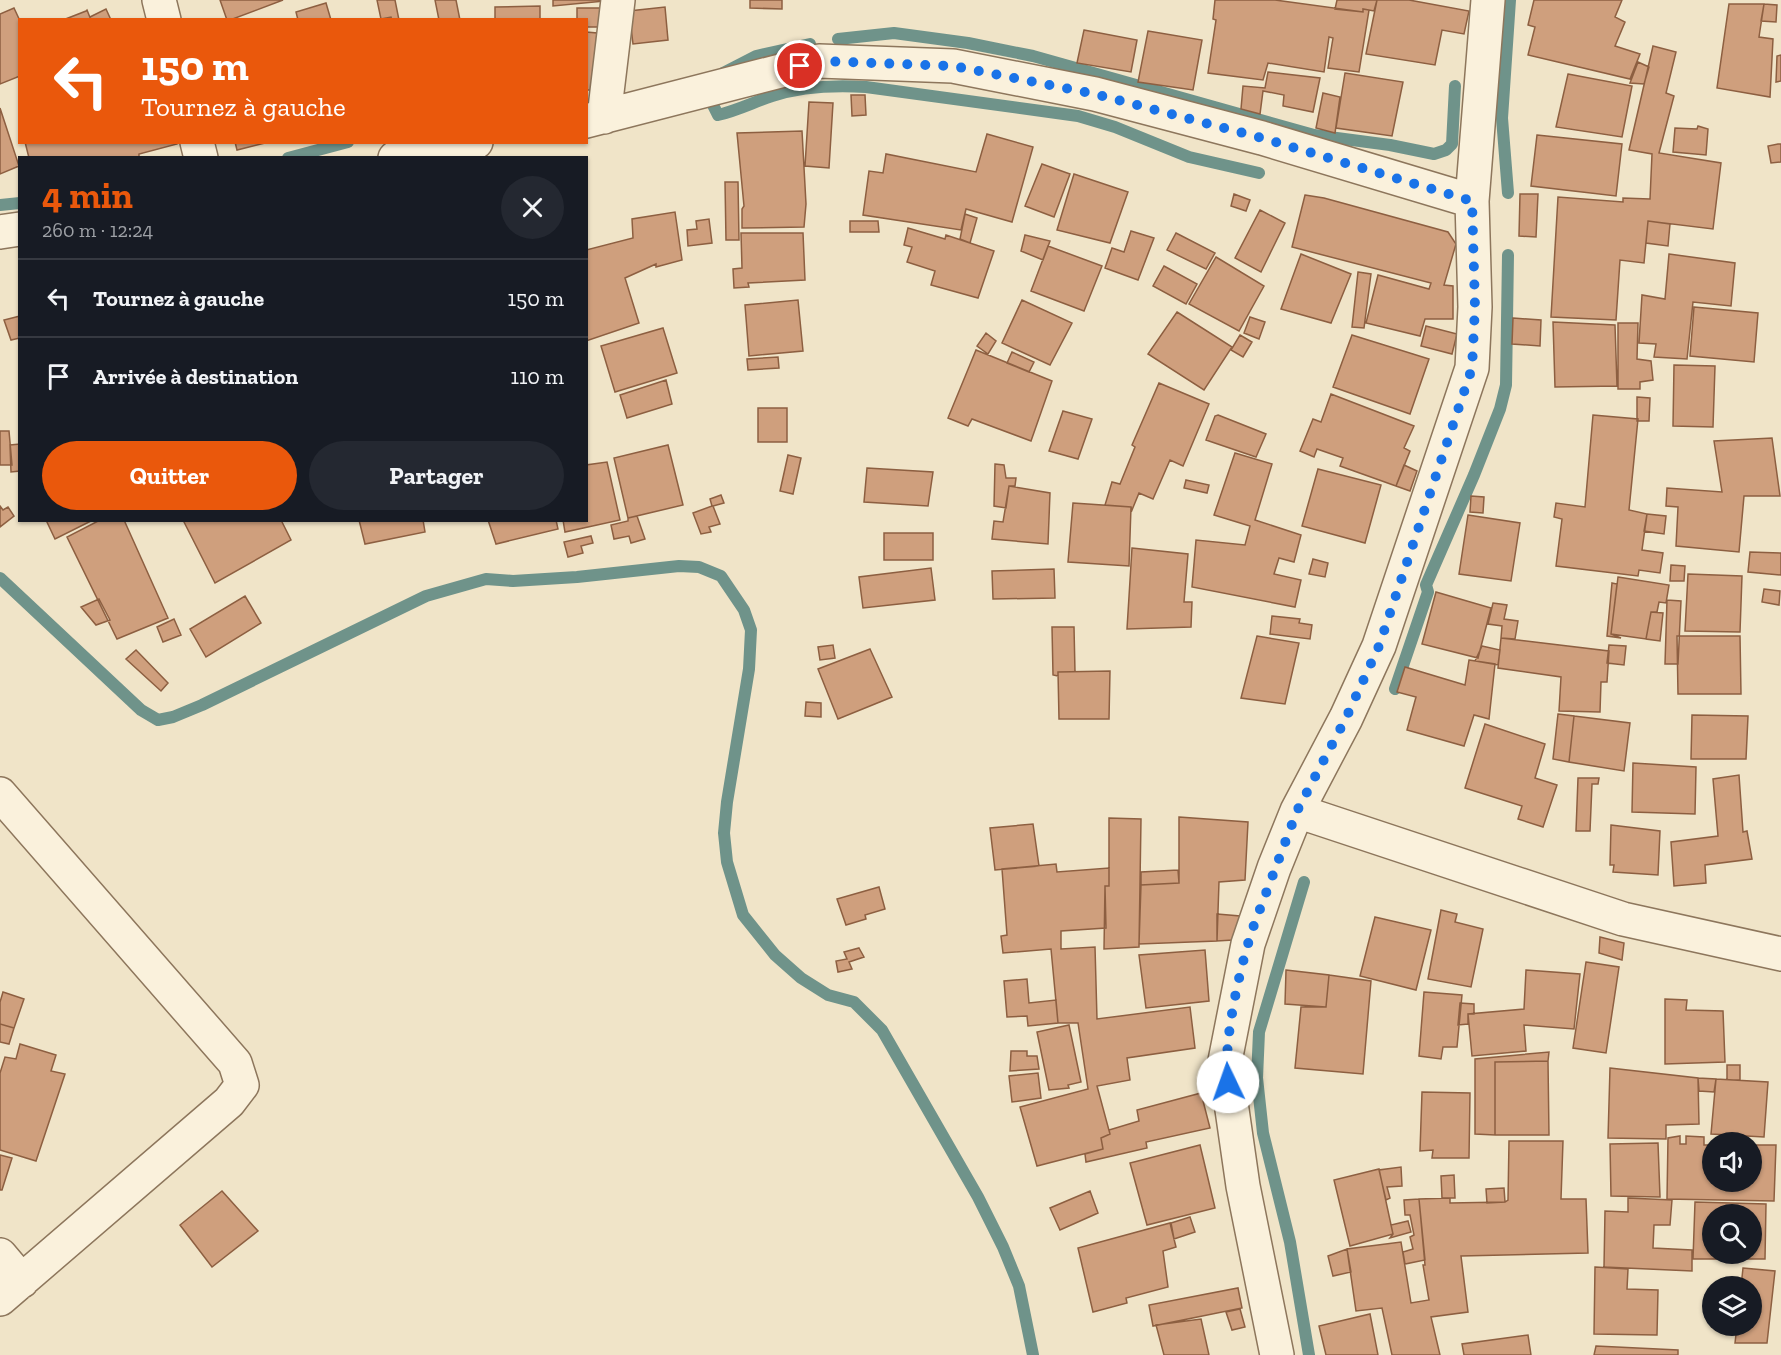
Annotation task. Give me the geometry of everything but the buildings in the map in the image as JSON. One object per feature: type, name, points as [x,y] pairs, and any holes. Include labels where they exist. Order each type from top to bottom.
[{"type":"street","points":[[159,0],[164,18]]},
{"type":"street","points":[[618,0],[595,119],[819,61],[953,66],[1095,94],[1262,138],[1472,201]]},
{"type":"street","points":[[1277,1355],[1243,1186],[1225,1061],[1248,944],[1297,811],[1346,718],[1379,646],[1472,368],[1475,307],[1472,201],[1488,0]]},
{"type":"street","points":[[405,156],[466,144]]},
{"type":"street","points":[[0,232],[18,229]]},
{"type":"street","points":[[0,794],[235,1063],[242,1084],[229,1102],[11,1290],[0,1255]]},
{"type":"street","points":[[1297,811],[1623,919],[1781,954]]},
{"type":"waterway","points":[[1508,193],[1502,118],[1510,0]]},
{"type":"waterway","points":[[838,39],[894,33],[968,43],[1033,56],[1314,135],[1390,145],[1434,154],[1446,150],[1452,144],[1455,86]]},
{"type":"waterway","points":[[723,73],[756,56],[810,44]]},
{"type":"waterway","points":[[713,105],[718,115],[795,90],[830,86],[866,87],[1078,116],[1115,127],[1189,157],[1259,173]]},
{"type":"waterway","points":[[296,156],[340,144]]},
{"type":"waterway","points":[[0,205],[18,203]]},
{"type":"waterway","points":[[1395,689],[1428,592],[1426,585],[1500,409],[1506,385],[1508,255]]},
{"type":"waterway","points":[[0,578],[141,710],[158,720],[173,717],[202,705],[426,596],[486,579],[513,581],[577,577],[679,566],[699,567],[721,576],[744,610],[751,630],[749,669],[724,833],[727,862],[743,915],[775,955],[801,978],[828,995],[854,1002],[882,1030],[978,1197],[1003,1247],[1019,1286],[1033,1355]]},
{"type":"waterway","points":[[1304,882],[1259,1032],[1257,1078],[1263,1133],[1290,1242],[1309,1355]]},
{"type":"route","points":[[800,66],[819,61],[953,66],[1095,94],[1262,138],[1472,201],[1475,307],[1472,368],[1379,646],[1346,718],[1297,811],[1254,925],[1248,944],[1225,1061],[1228,1082]]}]
